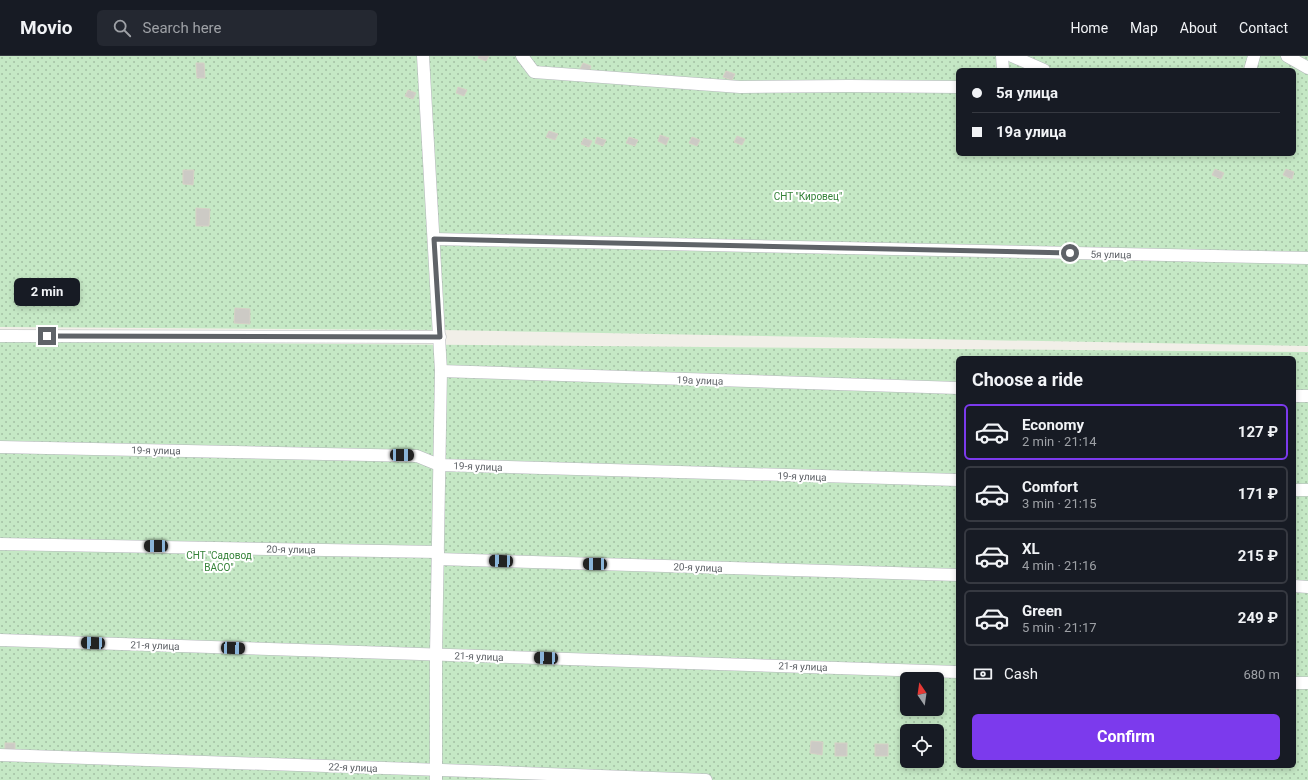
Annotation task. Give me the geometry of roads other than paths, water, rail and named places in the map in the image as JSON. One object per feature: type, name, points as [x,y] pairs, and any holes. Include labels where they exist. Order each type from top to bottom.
[{"type":"street","points":[[423,56],[442,371],[435,775]]},
{"type":"street","points":[[522,56],[534,72],[740,87],[956,87]]},
{"type":"street","points":[[1002,56],[1003,68]]},
{"type":"street","points":[[1012,56],[1039,68]]},
{"type":"street","points":[[1251,68],[1254,56]]},
{"type":"street","points":[[1287,56],[1308,68]]},
{"type":"street","name":"5я улица","points":[[434,239],[1308,258]]},
{"type":"street","points":[[0,336],[440,337]]},
{"type":"street","name":"19а улица","points":[[442,371],[956,388]]},
{"type":"street","points":[[1296,396],[1308,396]]},
{"type":"street","name":"19-я улица","points":[[0,447],[417,456],[440,465],[956,480]]},
{"type":"street","points":[[1296,490],[1308,490]]},
{"type":"street","name":"20-я улица","points":[[0,544],[438,555],[956,575]]},
{"type":"street","points":[[1296,586],[1308,587]]},
{"type":"street","name":"21-я улица","points":[[0,640],[956,672]]},
{"type":"street","points":[[1296,683],[1308,683]]},
{"type":"street","name":"22-я улица","points":[[0,755],[435,775],[706,780]]},
{"type":"park label","name":"СНТ \"Кировец\"","points":[[808,196]]},
{"type":"park label","name":"СНТ \"Садовод ВАСО\"","points":[[219,560]]}]
